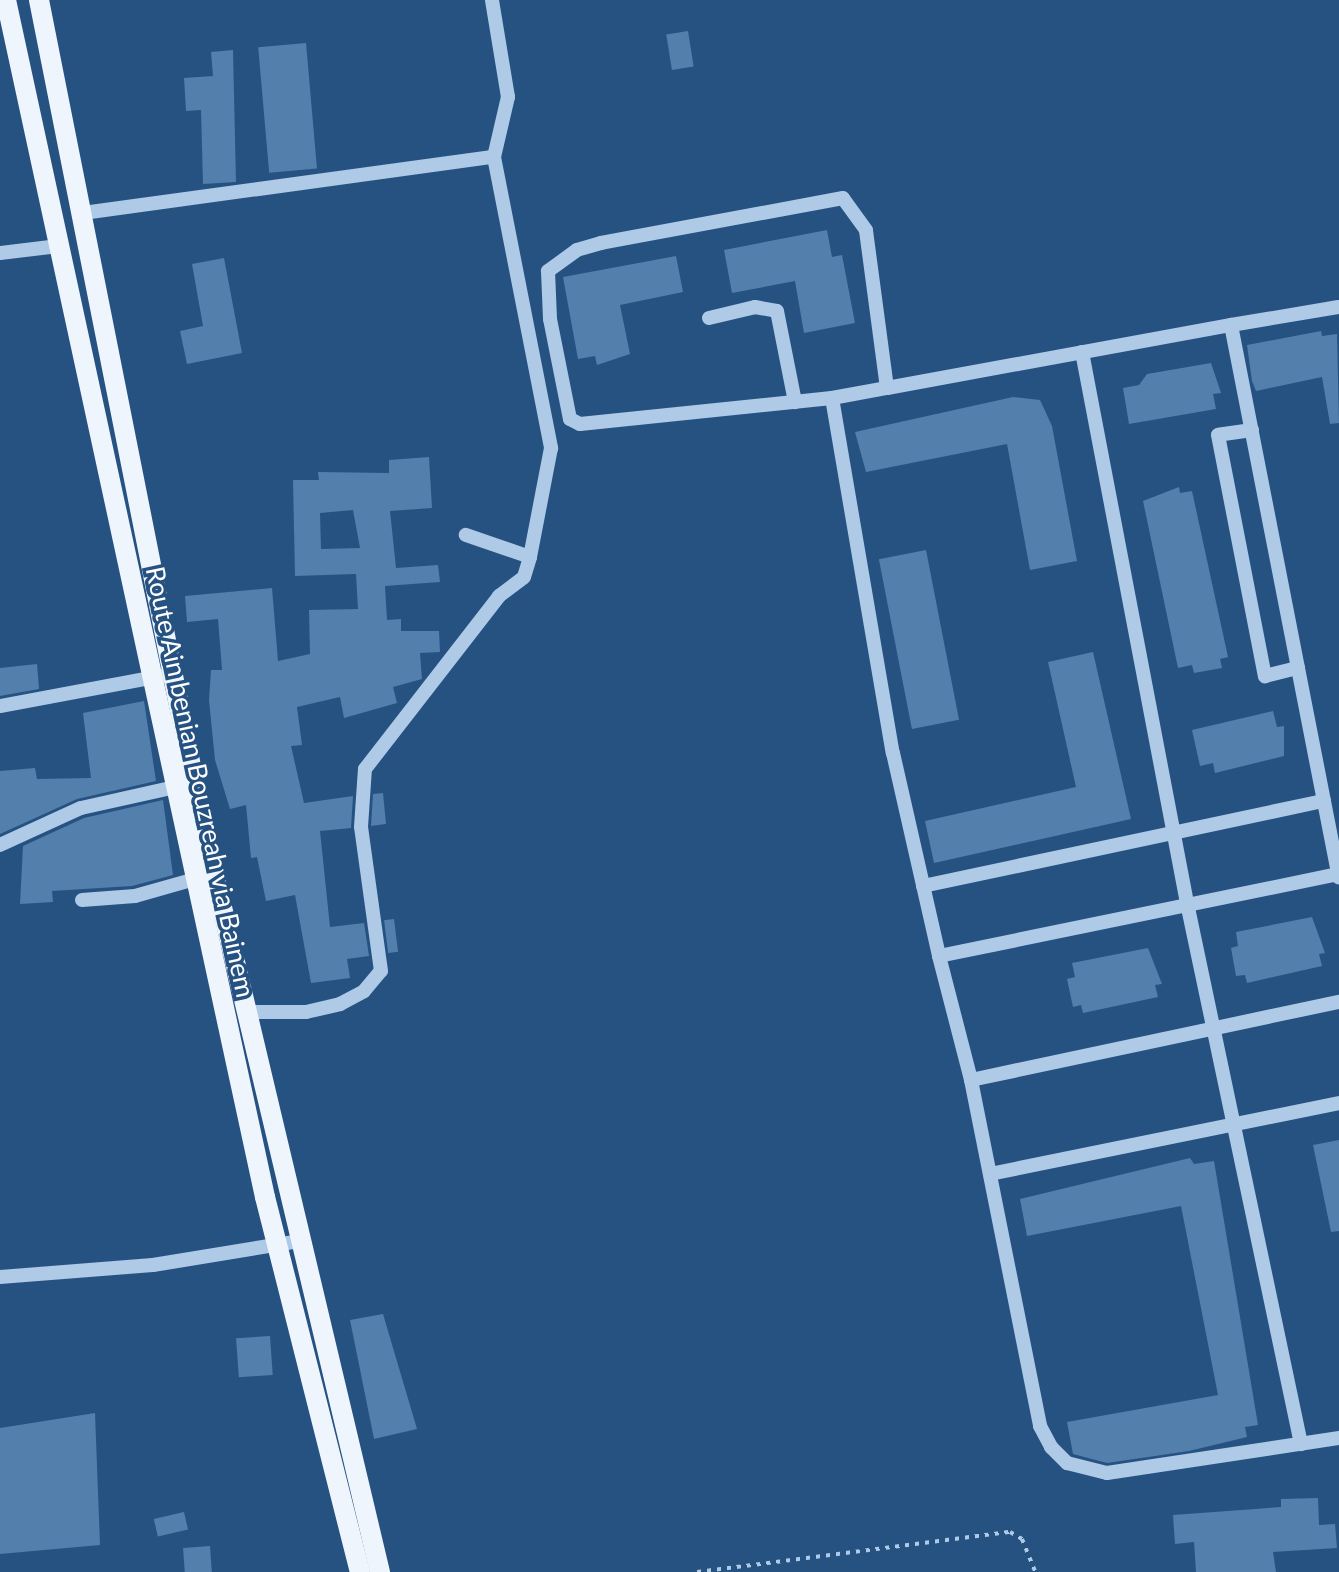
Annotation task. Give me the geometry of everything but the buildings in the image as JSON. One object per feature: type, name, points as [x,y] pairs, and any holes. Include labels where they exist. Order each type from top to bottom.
[{"type":"main road","name":"Route Ain benian Bouzreah via Bainem","points":[[6,0],[276,1248],[360,1572]]},
{"type":"main road","name":"Route Ain benian Bouzreah via Bainem","points":[[39,0],[172,675],[299,1241],[380,1572]]},
{"type":"street","points":[[246,1012],[322,1009],[364,991],[377,978],[382,947],[361,827],[365,769],[499,596],[524,577],[530,557],[551,448],[494,157],[508,97],[492,0]]},
{"type":"street","points":[[83,213],[494,157]]},
{"type":"street","points":[[551,448],[570,419],[550,319],[548,271],[577,250],[601,243],[843,198],[866,230],[887,388]]},
{"type":"street","points":[[0,253],[59,246]]},
{"type":"street","points":[[709,318],[755,307],[777,311],[795,402]]},
{"type":"street","points":[[570,419],[580,424],[832,398],[1339,307]]},
{"type":"street","points":[[939,956],[1187,903],[1339,875],[1336,841],[1324,801],[1231,325]]},
{"type":"street","points":[[1082,352],[1187,903],[1301,1444]]},
{"type":"street","points":[[832,398],[893,753],[971,1080],[1040,1426],[1067,1463],[1107,1473],[1339,1438]]},
{"type":"street","points":[[1252,430],[1218,435],[1265,676],[1298,668]]},
{"type":"street","points":[[466,535],[530,557]]},
{"type":"street","points":[[0,706],[172,675]]},
{"type":"street","points":[[0,845],[81,808],[175,787]]},
{"type":"street","points":[[923,886],[1174,828],[1324,801]]},
{"type":"street","points":[[82,900],[135,896],[195,879]]},
{"type":"street","points":[[971,1080],[1214,1026],[1339,1002]]},
{"type":"street","points":[[990,1174],[1339,1103]]},
{"type":"street","points":[[0,1277],[276,1248],[299,1241]]},
{"type":"path","points":[[697,1572],[1010,1532],[1022,1539],[1035,1572]]}]
